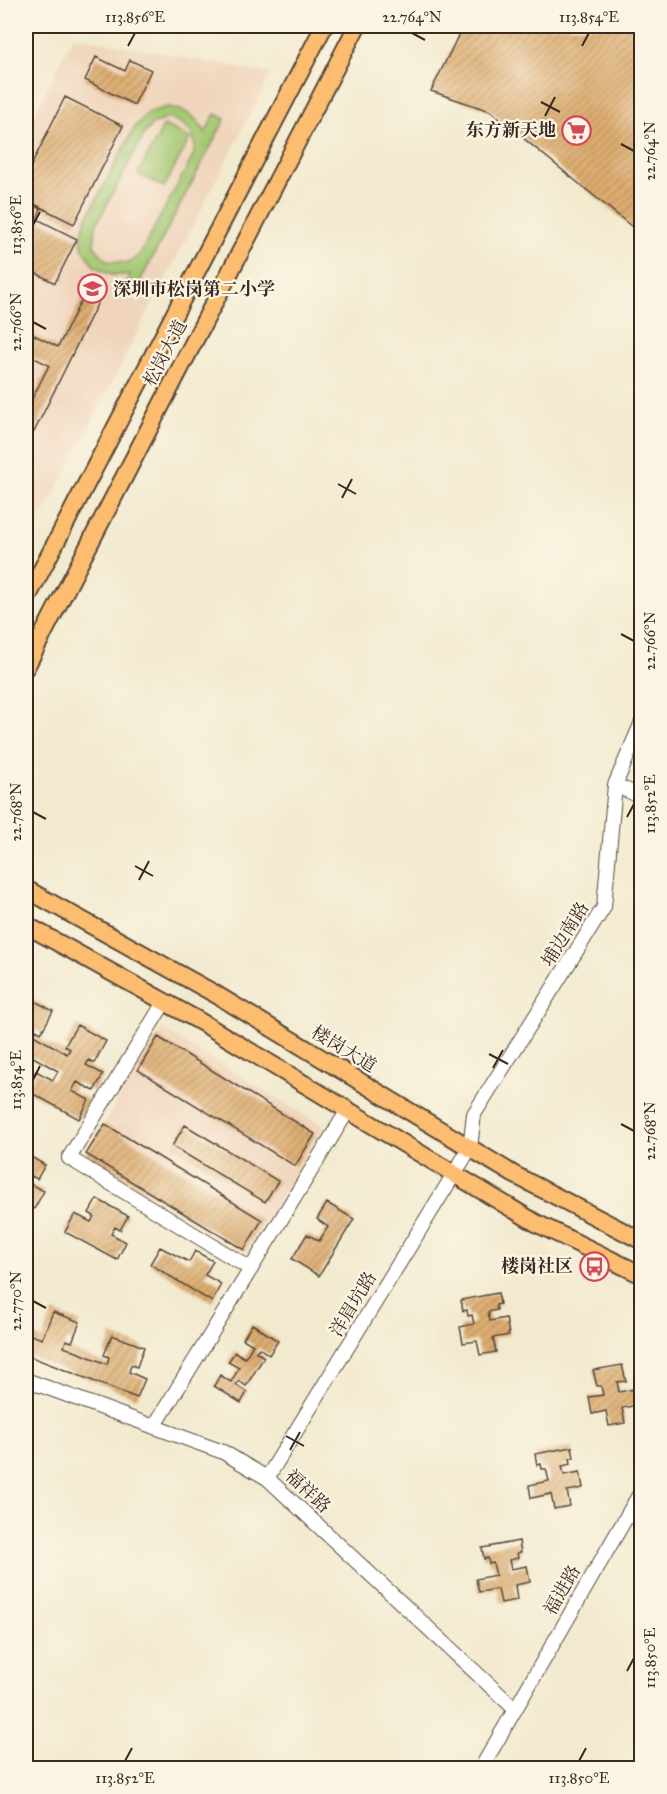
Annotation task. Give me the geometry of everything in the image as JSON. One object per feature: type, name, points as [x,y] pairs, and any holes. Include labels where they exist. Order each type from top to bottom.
[{"type":"main road","name":"松岗大道","points":[[26,600],[324,26]]},
{"type":"main road","name":"松岗大道","points":[[26,667],[357,26]]},
{"type":"main road","name":"楼岗大道","points":[[26,890],[217,995],[551,1196],[642,1241]]},
{"type":"main road","points":[[26,925],[165,1001],[546,1229],[642,1275]]},
{"type":"street","name":"埔边南路","points":[[470,1148],[474,1114],[604,907],[615,785],[642,722]]},
{"type":"street","points":[[615,785],[642,797]]},
{"type":"street","points":[[165,1001],[69,1158],[251,1269]]},
{"type":"street","points":[[154,1427],[348,1110]]},
{"type":"street","name":"洋眉坑路","points":[[267,1478],[470,1148]]},
{"type":"street","name":"福祥路","points":[[26,1380],[222,1452],[267,1478],[515,1709]]},
{"type":"street","name":"福进路","points":[[486,1768],[483,1765],[642,1490]]},
{"type":"street","points":[[33,1768],[36,1766],[41,1768]]},
{"type":"shaded area","name":"深圳市松岗第二小学","points":[[73,36],[271,74],[26,549],[26,132]]},
{"type":"shaded area","points":[[162,1029],[324,1127],[247,1253],[85,1154]]},
{"type":"green space","points":[[167,107],[179,110],[190,114],[205,133],[215,114],[225,119],[135,291],[125,285],[130,275],[111,275],[94,266],[83,249],[81,239],[85,221],[135,127],[148,113]],"holes":[[[167,119],[186,127],[193,137],[192,158],[139,256],[128,263],[107,261],[94,246],[96,225],[145,133],[154,123]]]},
{"type":"green space","points":[[164,125],[190,138],[164,187],[138,174]]},
{"type":"building","name":"东方新天地","points":[[463,26],[642,26],[642,235],[490,111],[431,91]]},
{"type":"building","points":[[96,57],[125,71],[130,60],[151,70],[134,105],[85,80]]},
{"type":"building","points":[[65,97],[123,126],[74,224],[26,200],[26,176]]},
{"type":"building","points":[[26,201],[41,209],[37,219],[77,239],[55,283],[26,268]]},
{"type":"building","points":[[86,291],[100,298],[34,432],[26,428],[26,401],[30,403],[49,365],[26,354],[26,331],[58,347]]},
{"type":"building","points":[[26,996],[53,1011],[41,1033],[36,1030],[33,1035],[67,1054],[70,1049],[65,1046],[77,1025],[106,1041],[94,1063],[89,1060],[86,1065],[103,1074],[94,1091],[77,1082],[72,1091],[89,1100],[79,1119],[26,1090],[36,1071],[53,1080],[58,1071],[26,1053]]},
{"type":"building","points":[[158,1037],[315,1134],[295,1166],[138,1070]]},
{"type":"building","points":[[105,1124],[262,1220],[244,1250],[86,1154]]},
{"type":"building","points":[[185,1125],[278,1181],[265,1202],[172,1146]]},
{"type":"building","points":[[26,1154],[45,1165],[37,1179],[32,1176],[28,1183],[44,1191],[34,1209],[26,1205]]},
{"type":"building","points":[[97,1199],[128,1216],[120,1230],[115,1227],[111,1234],[126,1242],[117,1260],[65,1232],[75,1214],[91,1222],[94,1216],[89,1213]]},
{"type":"building","points":[[327,1203],[354,1219],[319,1276],[292,1259],[307,1234],[319,1241],[328,1227],[317,1219]]},
{"type":"building","points":[[160,1247],[189,1262],[195,1251],[213,1261],[205,1275],[221,1284],[212,1302],[150,1264]]},
{"type":"building","points":[[498,1293],[500,1304],[496,1305],[497,1310],[488,1312],[490,1321],[506,1318],[509,1335],[493,1338],[496,1352],[480,1355],[477,1341],[463,1343],[460,1327],[474,1324],[472,1315],[468,1316],[467,1310],[463,1311],[461,1300]]},
{"type":"building","points":[[53,1312],[80,1322],[72,1342],[66,1340],[64,1347],[107,1364],[109,1357],[104,1355],[112,1335],[144,1347],[137,1367],[131,1365],[129,1372],[145,1379],[137,1398],[26,1355],[26,1333],[42,1339]]},
{"type":"building","points":[[252,1324],[278,1341],[269,1355],[259,1348],[256,1352],[264,1357],[246,1386],[239,1381],[236,1385],[247,1392],[241,1403],[214,1386],[220,1375],[231,1382],[239,1368],[228,1362],[235,1352],[245,1358],[253,1345],[243,1339]]},
{"type":"building","points":[[622,1365],[626,1381],[617,1382],[619,1392],[635,1389],[638,1405],[622,1408],[625,1423],[609,1426],[606,1411],[592,1414],[589,1397],[603,1395],[601,1386],[597,1386],[593,1370]]},
{"type":"building","points":[[572,1447],[574,1458],[570,1458],[571,1464],[562,1466],[564,1475],[580,1472],[583,1488],[567,1491],[570,1506],[554,1509],[551,1494],[531,1498],[529,1485],[549,1481],[546,1469],[542,1469],[541,1464],[537,1465],[535,1454]]},
{"type":"building","points":[[519,1541],[521,1552],[517,1553],[518,1558],[509,1560],[511,1569],[527,1566],[530,1582],[515,1585],[517,1600],[501,1603],[498,1589],[479,1592],[476,1579],[496,1575],[493,1563],[489,1564],[488,1558],[484,1559],[482,1548]]},
{"type":"place","name":"东方新天地","points":[[577,130]]},
{"type":"place","name":"深圳市松岗第二小学","points":[[92,289]]},
{"type":"place","name":"楼岗社区","points":[[594,1266]]}]
